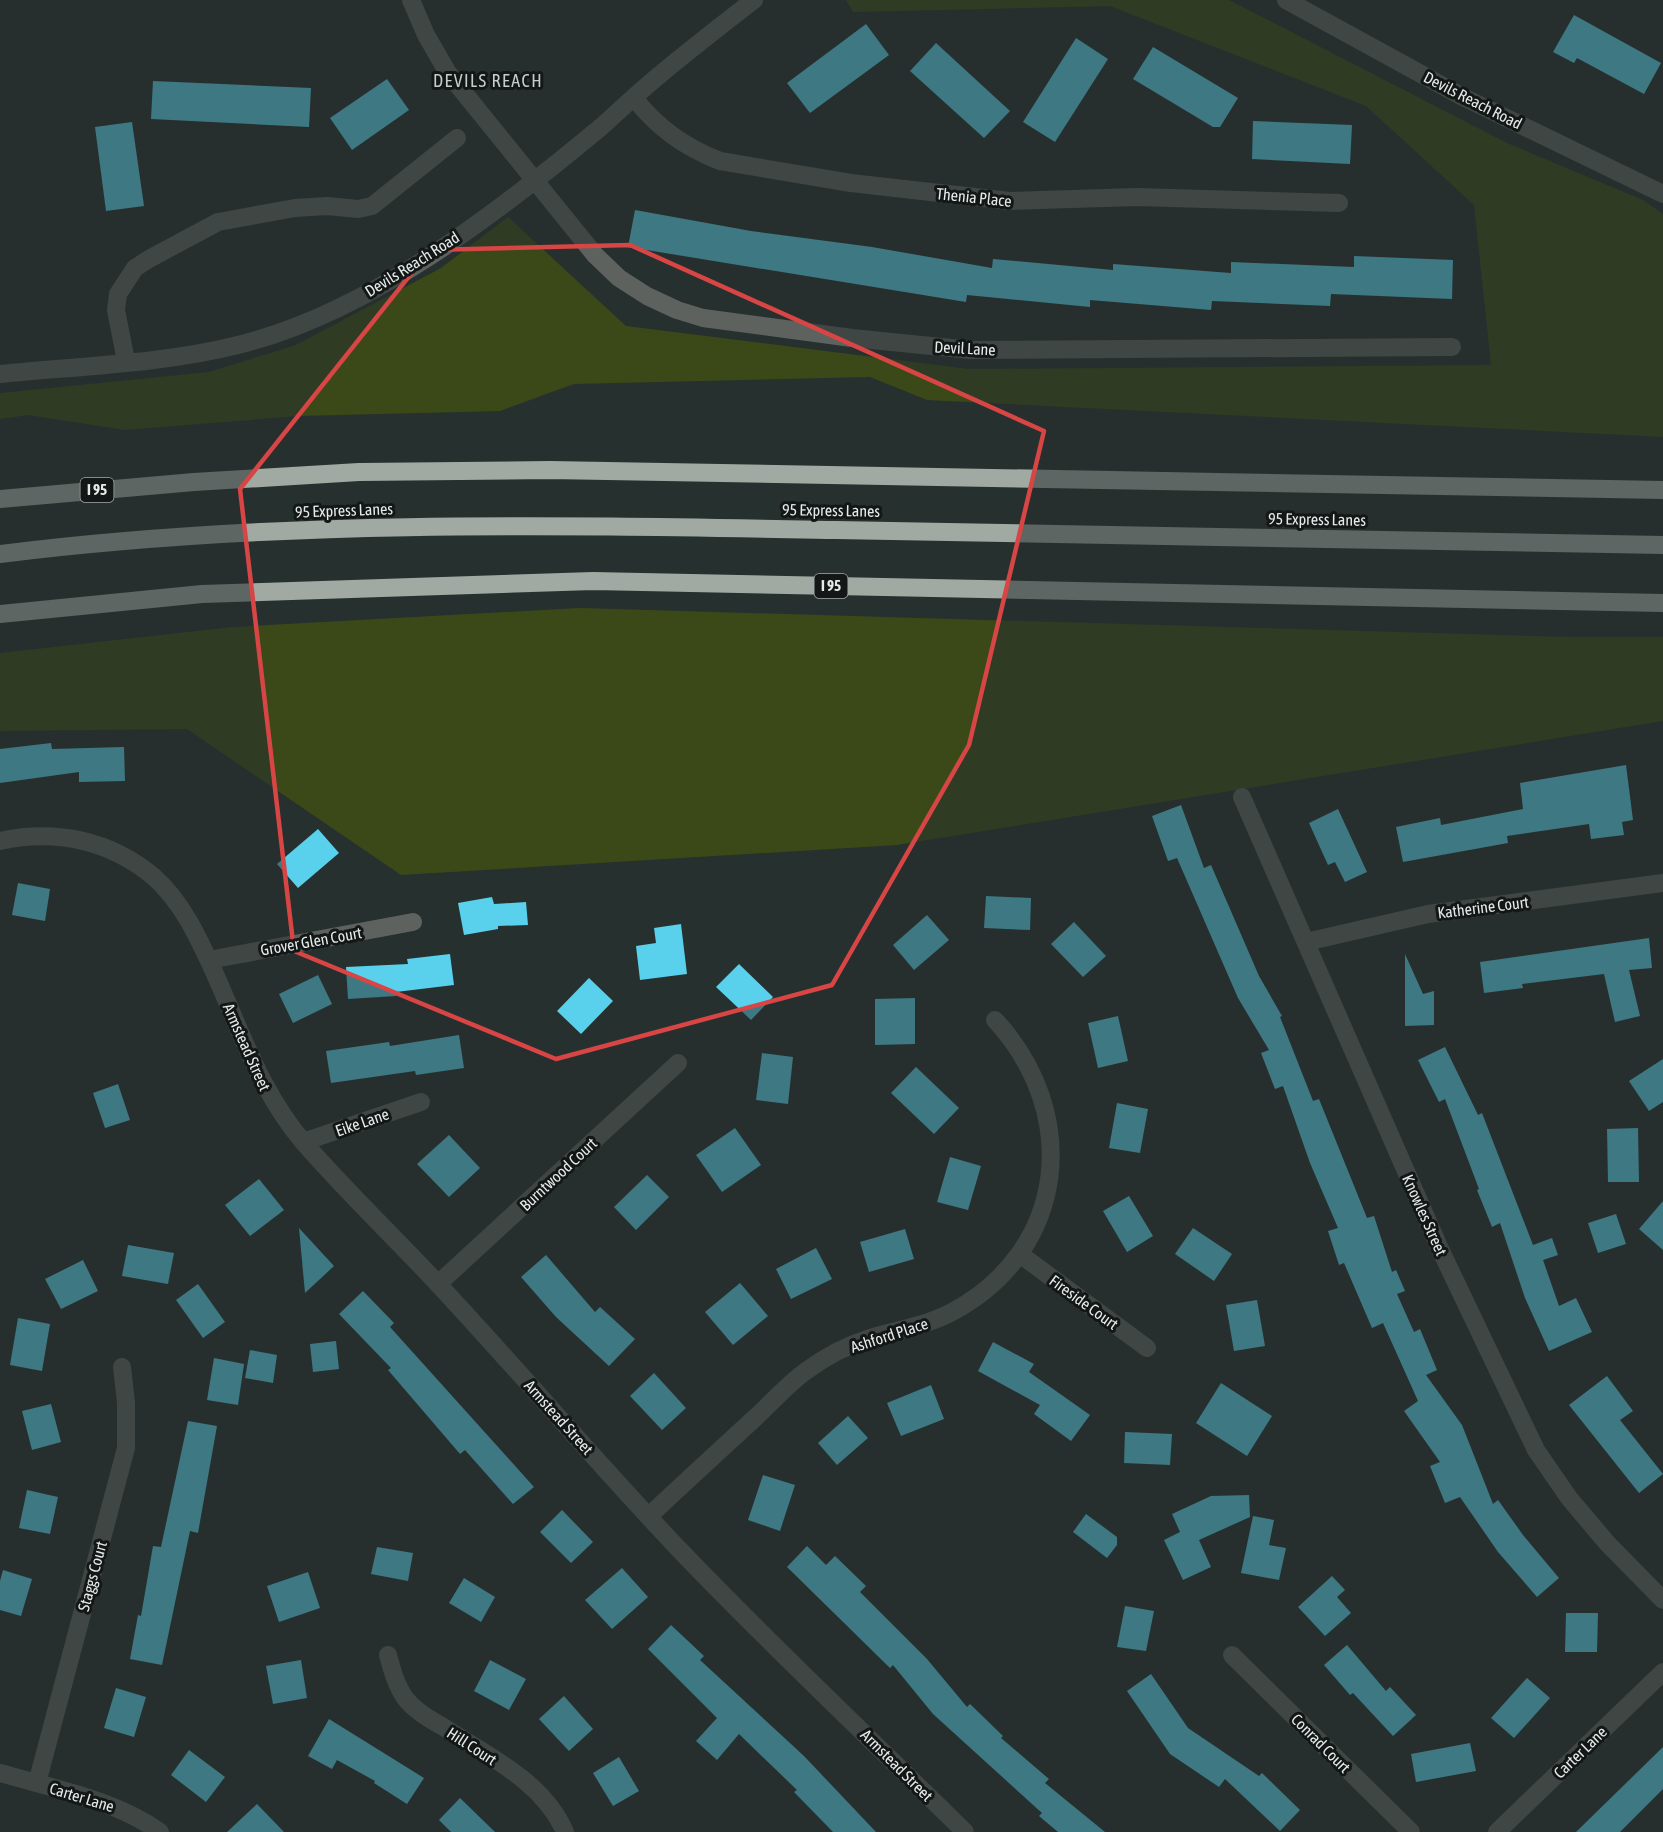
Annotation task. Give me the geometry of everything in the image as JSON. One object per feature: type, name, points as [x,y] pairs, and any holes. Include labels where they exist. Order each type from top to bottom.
[{"type":"highway","name":"I 95","points":[[0,499],[194,482],[359,472],[538,470],[1663,490]]},
{"type":"highway","name":"95 Express Lanes","points":[[0,554],[208,536],[384,527],[567,525],[1663,545]]},
{"type":"highway","name":"I 95","points":[[0,614],[202,594],[593,581],[1663,603]]},
{"type":"street","name":"Devil Lane","points":[[411,0],[426,35],[448,73],[595,255],[619,278],[647,296],[677,310],[703,318],[852,338],[971,350],[1452,346]]},
{"type":"street","name":"Devils Reach Road","points":[[0,374],[126,361],[239,345],[294,327],[348,303],[399,275],[536,180],[754,0]]},
{"type":"street","name":"Devils Reach Road","points":[[1286,0],[1462,97],[1663,194]]},
{"type":"street","name":"Thenia Place","points":[[634,98],[653,121],[677,140],[703,155],[720,161],[851,183],[1010,201],[1137,197],[1339,203]]},
{"type":"street","points":[[126,361],[116,310],[118,294],[135,268],[218,222],[295,208],[327,206],[358,209],[372,206],[457,138]]},
{"type":"street","name":"Knowles Street","points":[[1242,797],[1440,1249],[1536,1450],[1584,1516],[1663,1600]]},
{"type":"street","name":"Armstead Street","points":[[0,841],[25,835],[50,834],[80,839],[110,849],[131,860],[156,879],[177,902],[194,928],[270,1097],[303,1142],[438,1284],[649,1516],[965,1832]]},
{"type":"street","name":"Katherine Court","points":[[1306,942],[1428,914],[1663,883]]},
{"type":"street","name":"Grover Glen Court","points":[[209,960],[413,922]]},
{"type":"street","name":"Ashford Place","points":[[649,1516],[805,1371],[836,1352],[870,1338],[920,1327],[953,1312],[984,1292],[1021,1255],[1044,1206],[1049,1182],[1051,1150],[1048,1118],[1038,1086],[1023,1057],[995,1020]]},
{"type":"street","name":"Burntwood Court","points":[[438,1284],[678,1063]]},
{"type":"street","name":"Eike Lane","points":[[303,1142],[421,1102]]},
{"type":"street","name":"Fireside Court","points":[[1021,1255],[1148,1348]]},
{"type":"street","name":"Staggs Court","points":[[37,1783],[126,1448],[126,1403],[122,1367]]},
{"type":"street","name":"Hill Court","points":[[388,1655],[393,1676],[405,1698],[424,1715],[525,1780],[544,1798],[565,1832]]},
{"type":"street","name":"Conrad Court","points":[[1232,1655],[1411,1832]]},
{"type":"street","name":"Carter Lane","points":[[1497,1832],[1663,1672]]},
{"type":"street","name":"Carter Lane","points":[[0,1773],[112,1806],[160,1832]]},
{"type":"highlighted area","points":[[630,245],[1044,431],[969,745],[832,985],[556,1059],[294,951],[240,489],[430,250]]},
{"type":"green space","points":[[846,0],[1229,0],[1507,143],[1643,200],[1663,214],[1663,437],[927,400],[870,377],[574,384],[500,411],[298,416],[125,430],[28,415],[0,419],[0,393],[209,372],[296,345],[441,268],[508,217],[626,326],[969,369],[1491,365],[1474,205],[1366,106],[1110,6],[853,12]]},
{"type":"green space","points":[[580,608],[1565,637],[1663,637],[1663,721],[897,845],[401,875],[187,729],[0,731],[0,653],[233,627]]},
{"type":"building","points":[[1574,15],[1661,63],[1644,94],[1577,58],[1574,63],[1553,52]]},
{"type":"building","points":[[866,24],[889,55],[810,113],[787,83]]},
{"type":"building","points":[[1076,38],[1108,59],[1055,142],[1023,122]]},
{"type":"building","points":[[936,43],[1010,111],[984,138],[910,71]]},
{"type":"building","points":[[1153,47],[1238,98],[1220,127],[1213,127],[1133,79]]},
{"type":"building","points":[[387,79],[409,110],[352,150],[330,118]]},
{"type":"building","points":[[153,81],[311,88],[309,127],[151,119]]},
{"type":"building","points":[[1253,121],[1352,125],[1350,164],[1252,159]]},
{"type":"building","points":[[132,122],[144,206],[106,211],[95,127]]},
{"type":"building","points":[[635,210],[751,231],[872,247],[992,268],[993,259],[1113,270],[1113,264],[1231,273],[1231,262],[1354,267],[1354,256],[1453,260],[1452,299],[1331,294],[1330,306],[1212,301],[1211,310],[1090,300],[1090,307],[967,295],[966,302],[628,247]]},
{"type":"building","points":[[51,743],[52,749],[124,747],[125,781],[79,782],[79,772],[0,783],[0,749]]},
{"type":"building","points":[[1626,765],[1633,820],[1622,822],[1624,835],[1591,839],[1589,824],[1507,836],[1508,843],[1403,862],[1396,827],[1440,818],[1441,825],[1523,809],[1520,783]]},
{"type":"building","points":[[1181,805],[1204,868],[1211,865],[1259,976],[1282,1016],[1280,1017],[1313,1101],[1319,1099],[1367,1218],[1374,1216],[1392,1272],[1396,1270],[1405,1291],[1397,1294],[1414,1332],[1420,1329],[1437,1370],[1426,1375],[1462,1425],[1493,1504],[1498,1500],[1523,1535],[1559,1578],[1537,1597],[1498,1552],[1460,1497],[1445,1503],[1430,1466],[1440,1462],[1404,1411],[1418,1401],[1383,1323],[1372,1328],[1344,1263],[1339,1265],[1328,1231],[1338,1228],[1310,1163],[1283,1086],[1275,1089],[1261,1053],[1269,1050],[1238,998],[1177,858],[1168,861],[1152,816]]},
{"type":"building","points":[[1338,809],[1367,872],[1345,882],[1335,862],[1328,865],[1309,823]]},
{"type":"building","points":[[318,829],[339,853],[298,888],[277,864]]},
{"type":"building","points":[[18,883],[50,889],[45,921],[12,915]]},
{"type":"building","points":[[986,896],[1031,898],[1030,930],[984,928]]},
{"type":"building","points":[[492,897],[494,904],[526,902],[528,925],[498,926],[498,929],[464,935],[458,903]]},
{"type":"building","points":[[927,915],[949,940],[914,970],[893,945]]},
{"type":"building","points":[[1074,922],[1106,956],[1083,977],[1051,944]]},
{"type":"building","points":[[681,924],[687,974],[640,980],[636,946],[656,943],[654,928]]},
{"type":"building","points":[[1649,938],[1652,968],[1629,970],[1640,1016],[1615,1022],[1604,974],[1522,984],[1523,988],[1484,993],[1480,962]]},
{"type":"building","points":[[450,954],[454,985],[396,992],[396,996],[348,999],[346,967],[408,964],[407,959]]},
{"type":"building","points":[[1405,954],[1423,994],[1434,991],[1434,1025],[1405,1026]]},
{"type":"building","points":[[739,964],[773,997],[751,1020],[716,987]]},
{"type":"building","points":[[318,975],[332,1004],[293,1023],[279,994]]},
{"type":"building","points":[[589,978],[613,1001],[581,1034],[557,1011]]},
{"type":"building","points":[[915,998],[915,1044],[875,1045],[875,999]]},
{"type":"building","points":[[1118,1016],[1128,1061],[1098,1068],[1088,1023]]},
{"type":"building","points":[[459,1035],[464,1068],[416,1075],[415,1071],[331,1083],[326,1051],[389,1042],[390,1046]]},
{"type":"building","points":[[1445,1047],[1478,1115],[1482,1113],[1533,1245],[1552,1238],[1558,1255],[1543,1260],[1559,1306],[1576,1298],[1592,1332],[1549,1351],[1525,1298],[1500,1223],[1492,1227],[1445,1099],[1439,1102],[1418,1060]]},
{"type":"building","points":[[762,1053],[793,1057],[788,1104],[756,1100]]},
{"type":"building","points":[[1663,1059],[1663,1102],[1649,1111],[1629,1081]]},
{"type":"building","points":[[916,1067],[959,1108],[934,1134],[891,1093]]},
{"type":"building","points":[[118,1084],[130,1120],[105,1128],[93,1093]]},
{"type":"building","points":[[1117,1103],[1148,1109],[1140,1153],[1109,1148]]},
{"type":"building","points":[[735,1128],[761,1165],[722,1192],[696,1155]]},
{"type":"building","points":[[1638,1128],[1639,1182],[1608,1182],[1607,1129]]},
{"type":"building","points":[[449,1135],[480,1168],[449,1197],[417,1164]]},
{"type":"building","points":[[950,1157],[981,1166],[968,1210],[937,1202]]},
{"type":"building","points":[[647,1175],[669,1197],[636,1230],[614,1207]]},
{"type":"building","points":[[259,1179],[284,1210],[250,1236],[225,1205]]},
{"type":"building","points":[[1129,1196],[1153,1236],[1127,1252],[1103,1211]]},
{"type":"building","points":[[1663,1201],[1663,1250],[1639,1229]]},
{"type":"building","points":[[1616,1214],[1626,1244],[1598,1253],[1588,1223]]},
{"type":"building","points":[[299,1228],[334,1266],[305,1293]]},
{"type":"building","points":[[1193,1228],[1232,1254],[1214,1281],[1175,1254]]},
{"type":"building","points":[[905,1229],[914,1259],[869,1272],[860,1242]]},
{"type":"building","points":[[128,1245],[174,1253],[168,1284],[122,1276]]},
{"type":"building","points":[[816,1248],[832,1279],[791,1299],[776,1269]]},
{"type":"building","points":[[546,1255],[595,1312],[600,1307],[635,1339],[609,1366],[556,1317],[521,1277]]},
{"type":"building","points":[[83,1260],[98,1291],[61,1309],[45,1279]]},
{"type":"building","points":[[740,1283],[768,1316],[733,1345],[705,1312]]},
{"type":"building","points":[[198,1284],[225,1322],[203,1338],[176,1300]]},
{"type":"building","points":[[363,1291],[394,1323],[390,1327],[534,1487],[513,1504],[465,1450],[460,1454],[388,1370],[391,1368],[339,1314]]},
{"type":"building","points":[[1257,1300],[1265,1346],[1234,1351],[1226,1305]]},
{"type":"building","points":[[18,1318],[50,1324],[42,1371],[10,1365]]},
{"type":"building","points":[[336,1341],[339,1369],[313,1372],[310,1344]]},
{"type":"building","points":[[993,1342],[1034,1364],[1029,1372],[1090,1415],[1071,1441],[1034,1414],[1040,1405],[978,1371]]},
{"type":"building","points":[[250,1350],[277,1355],[273,1383],[245,1378]]},
{"type":"building","points":[[214,1358],[244,1364],[238,1405],[207,1400]]},
{"type":"building","points":[[654,1373],[686,1408],[662,1430],[630,1396]]},
{"type":"building","points":[[1607,1376],[1633,1411],[1620,1420],[1663,1474],[1639,1493],[1569,1405]]},
{"type":"building","points":[[1221,1383],[1272,1416],[1247,1456],[1196,1423]]},
{"type":"building","points":[[931,1385],[944,1419],[901,1436],[887,1403]]},
{"type":"building","points":[[51,1404],[61,1442],[32,1450],[22,1411]]},
{"type":"building","points":[[848,1416],[868,1438],[837,1465],[818,1443]]},
{"type":"building","points":[[188,1421],[217,1426],[198,1533],[190,1531],[162,1665],[130,1659],[138,1615],[141,1616],[153,1546],[161,1547]]},
{"type":"building","points":[[1125,1432],[1172,1434],[1170,1465],[1124,1463]]},
{"type":"building","points":[[763,1475],[795,1485],[780,1531],[748,1520]]},
{"type":"building","points":[[27,1490],[58,1497],[50,1534],[19,1528]]},
{"type":"building","points":[[1249,1495],[1250,1517],[1199,1540],[1211,1567],[1183,1580],[1164,1540],[1180,1532],[1172,1514],[1211,1496]]},
{"type":"building","points":[[562,1510],[593,1542],[571,1563],[540,1532]]},
{"type":"building","points":[[1086,1514],[1117,1537],[1117,1545],[1107,1558],[1073,1532]]},
{"type":"building","points":[[1253,1516],[1274,1520],[1269,1545],[1286,1548],[1279,1580],[1241,1573]]},
{"type":"building","points":[[807,1546],[826,1565],[835,1556],[866,1586],[860,1592],[927,1659],[967,1707],[970,1704],[1003,1736],[1001,1738],[1049,1779],[1045,1783],[1105,1832],[1058,1832],[1039,1816],[1042,1813],[933,1714],[893,1665],[890,1668],[787,1567]]},
{"type":"building","points":[[377,1547],[413,1553],[408,1581],[371,1574]]},
{"type":"building","points":[[622,1568],[648,1597],[612,1629],[585,1600]]},
{"type":"building","points":[[3,1570],[32,1579],[21,1616],[0,1610],[0,1581]]},
{"type":"building","points":[[308,1572],[320,1608],[279,1622],[267,1586]]},
{"type":"building","points":[[1332,1576],[1345,1590],[1337,1597],[1351,1613],[1325,1636],[1298,1607]]},
{"type":"building","points":[[464,1578],[495,1597],[481,1622],[449,1603]]},
{"type":"building","points":[[1125,1606],[1154,1611],[1146,1651],[1117,1647]]},
{"type":"building","points":[[1566,1613],[1598,1613],[1597,1652],[1565,1652]]},
{"type":"building","points":[[671,1625],[704,1656],[700,1660],[804,1756],[876,1832],[833,1832],[794,1792],[797,1790],[739,1734],[717,1760],[696,1741],[717,1718],[648,1649]]},
{"type":"building","points":[[1347,1645],[1386,1691],[1390,1687],[1416,1715],[1393,1736],[1353,1693],[1350,1695],[1324,1665]]},
{"type":"building","points":[[301,1660],[307,1698],[273,1704],[266,1666]]},
{"type":"building","points":[[490,1660],[526,1679],[509,1710],[474,1691]]},
{"type":"building","points":[[1151,1674],[1188,1728],[1259,1776],[1262,1773],[1300,1810],[1280,1831],[1225,1779],[1219,1787],[1170,1754],[1127,1691]]},
{"type":"building","points":[[1527,1678],[1550,1698],[1514,1738],[1491,1718]]},
{"type":"building","points":[[116,1688],[146,1697],[134,1737],[104,1728]]},
{"type":"building","points":[[564,1696],[593,1729],[569,1751],[539,1719]]},
{"type":"building","points":[[329,1719],[424,1778],[407,1804],[374,1783],[375,1781],[337,1760],[332,1769],[308,1756]]},
{"type":"building","points":[[1470,1743],[1476,1771],[1416,1782],[1411,1754]]},
{"type":"building","points":[[1663,1747],[1663,1789],[1620,1832],[1576,1832]]},
{"type":"building","points":[[189,1750],[225,1777],[206,1802],[171,1775]]},
{"type":"building","points":[[619,1757],[639,1791],[613,1806],[593,1773]]},
{"type":"building","points":[[460,1798],[495,1832],[451,1832],[439,1820]]},
{"type":"building","points":[[257,1804],[284,1832],[227,1832]]},
{"type":"district","name":"DEVILS REACH","points":[[488,81]]}]
